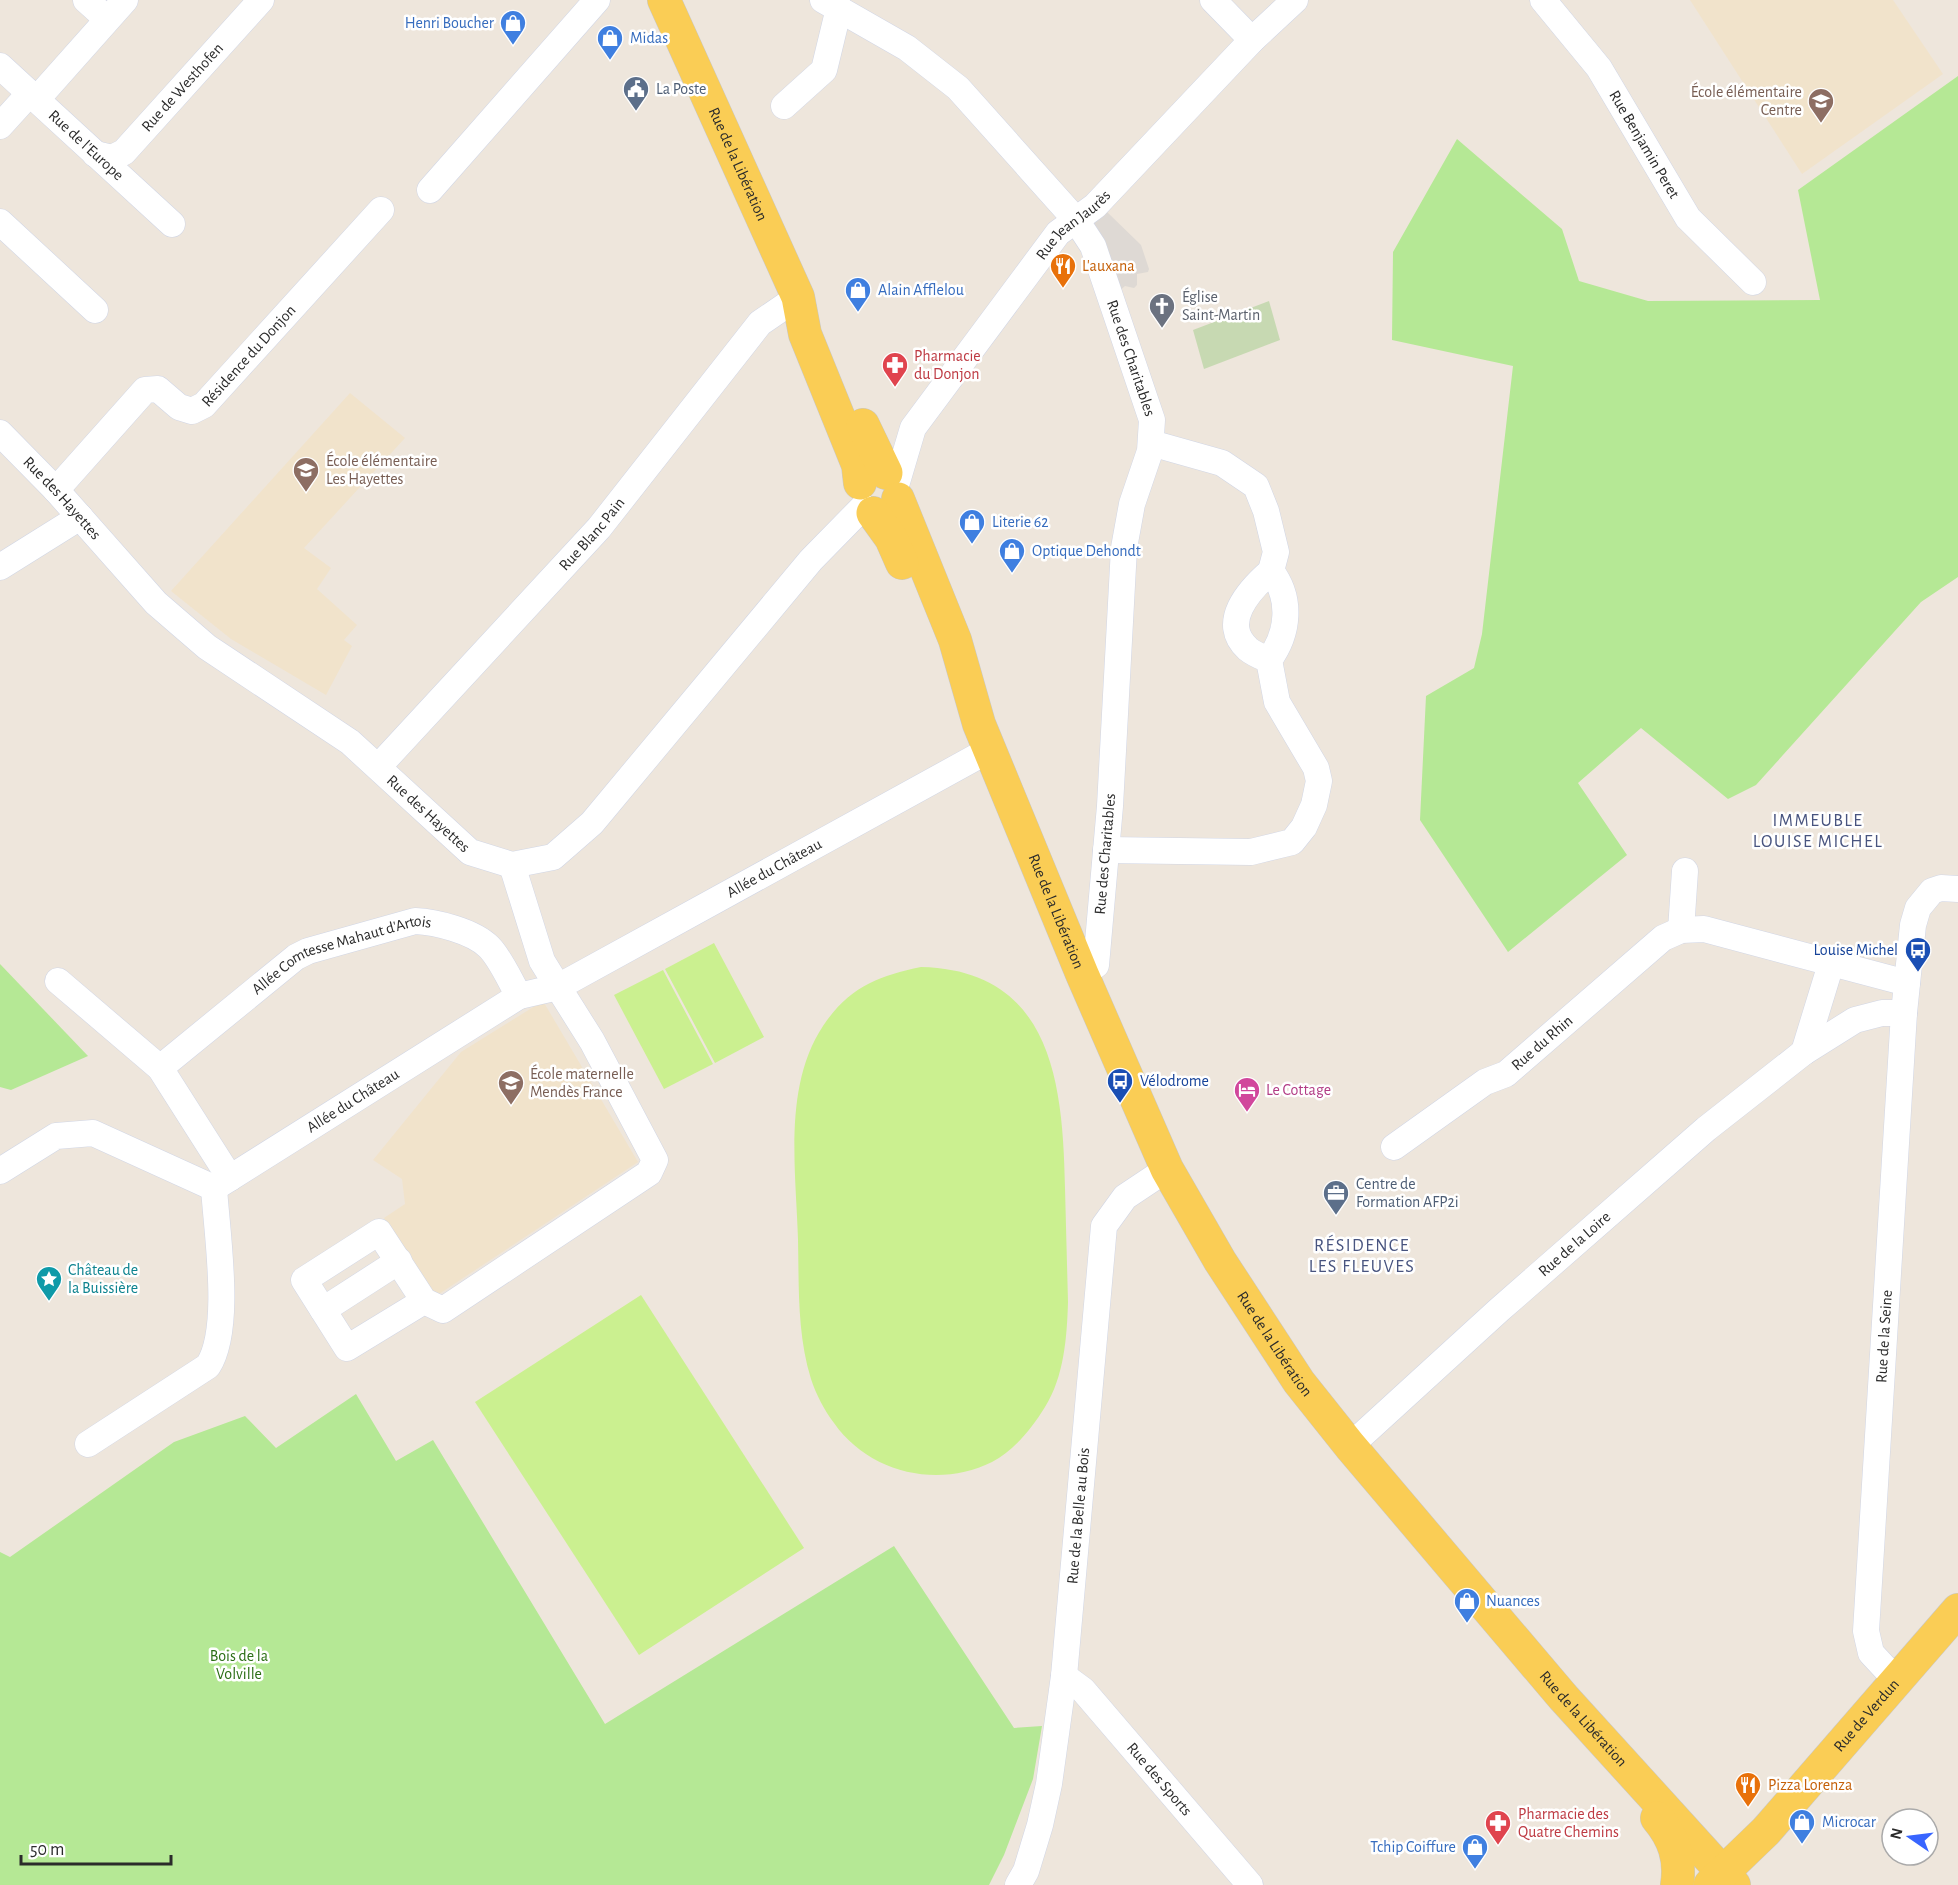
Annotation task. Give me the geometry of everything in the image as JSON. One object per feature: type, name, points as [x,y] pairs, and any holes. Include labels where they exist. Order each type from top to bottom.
[{"type":"main road","name":"Rue de la Libération","points":[[664,0],[798,297],[805,334],[858,465],[880,493],[891,538],[939,652],[977,720],[1082,974],[1167,1169],[1257,1322],[1299,1382],[1350,1446],[1722,1881]]},
{"type":"main road","name":"Rue de Verdun","points":[[1722,1881],[1958,1610]]},
{"type":"main road","points":[[1635,1777],[1652,1813],[1668,1831],[1676,1851],[1679,1872],[1677,1885]]},
{"type":"street","points":[[86,0],[107,19]]},
{"type":"street","points":[[0,126],[33,96],[124,0]]},
{"type":"street","name":"Rue de Westhofen","points":[[96,154],[112,158],[124,152],[261,0]]},
{"type":"street","points":[[430,190],[597,0]]},
{"type":"street","points":[[1213,0],[1252,40]]},
{"type":"street","name":"Rue Jean Jaurès","points":[[880,493],[913,428],[1019,282],[1058,233],[1095,206],[1252,40],[1295,0]]},
{"type":"street","name":"Rue Benjamin Peret","points":[[1544,0],[1599,68],[1688,218],[1753,282]]},
{"type":"street","points":[[784,106],[824,70],[831,4]]},
{"type":"street","name":"Rue des Charitables","points":[[831,4],[907,48],[958,88],[1076,220],[1093,246],[1152,420],[1151,443],[1132,504],[1124,548],[1106,850],[1096,964],[1082,974]]},
{"type":"street","name":"Rue de l'Europe","points":[[0,66],[172,224]]},
{"type":"street","name":"Résidence du Donjon","points":[[56,490],[145,390],[158,389],[179,407],[192,411],[204,405],[381,210]]},
{"type":"street","points":[[0,222],[95,310]]},
{"type":"street","name":"Rue Blanc Pain","points":[[379,766],[599,528],[760,323],[798,297]]},
{"type":"street","name":"Rue des Hayettes","points":[[0,433],[56,490],[156,603],[207,647],[350,742],[379,766],[470,852],[512,866]]},
{"type":"street","points":[[1151,443],[1222,463],[1256,486],[1266,511],[1276,552],[1270,571],[1254,586],[1238,611],[1236,630],[1248,649],[1269,660]]},
{"type":"street","points":[[433,1306],[379,1232],[304,1280],[347,1348],[433,1306],[649,1173],[655,1160],[592,1041],[542,961],[512,866],[554,857],[592,823],[817,553],[880,493]]},
{"type":"street","points":[[0,567],[80,518]]},
{"type":"street","points":[[1106,850],[1251,852],[1292,842],[1298,835],[1314,805],[1319,781],[1316,768],[1277,702],[1269,660],[1281,644],[1284,626],[1284,595],[1280,583],[1270,571]]},
{"type":"street","name":"Allée du Château","points":[[222,1183],[519,996],[558,987],[989,750]]},
{"type":"street","points":[[1681,930],[1685,871]]},
{"type":"street","name":"Rue de la Seine","points":[[1896,1681],[1871,1653],[1866,1631],[1904,1013],[1918,909],[1932,891],[1941,888],[1958,889]]},
{"type":"street","name":"Allée Comtesse Mahaut d'Artois","points":[[160,1068],[296,957],[308,951],[415,921],[428,921],[459,930],[489,947],[519,996]]},
{"type":"street","name":"Rue du Rhin","points":[[1394,1147],[1485,1082],[1506,1074],[1663,938],[1681,930],[1704,928],[1907,983]]},
{"type":"street","points":[[1804,1052],[1831,964]]},
{"type":"street","points":[[58,981],[160,1068],[222,1183],[221,1303],[217,1353],[208,1366],[88,1444]]},
{"type":"street","name":"Rue de la Loire","points":[[1350,1446],[1499,1310],[1697,1137],[1804,1052],[1855,1020],[1882,1013],[1904,1013]]},
{"type":"street","points":[[0,1171],[56,1136],[93,1133],[222,1183]]},
{"type":"street","name":"Rue de la Belle au Bois","points":[[1018,1885],[1026,1871],[1040,1825],[1064,1676],[1104,1226],[1125,1197],[1167,1169]]},
{"type":"street","points":[[323,1310],[399,1261]]},
{"type":"street","name":"Rue des Sports","points":[[1064,1676],[1083,1690],[1249,1884]]},
{"type":"shaded area","name":"École élémentaire Centre","points":[[1690,0],[1893,0],[1943,74],[1802,174]]},
{"type":"shaded area","points":[[1095,206],[1107,212],[1141,245],[1149,269],[1148,272],[1137,274],[1137,285],[1134,288],[1125,286],[1111,298],[1076,220]]},
{"type":"shaded area","name":"École élémentaire Les Hayettes","points":[[350,393],[405,438],[304,548],[331,568],[317,589],[357,625],[344,640],[352,646],[326,695],[231,639],[171,591]]},
{"type":"shaded area","name":"École maternelle Mendès France","points":[[543,1001],[638,1162],[430,1300],[384,1218],[405,1204],[402,1179],[373,1160],[461,1052]]},
{"type":"green space","points":[[1958,76],[1958,577],[1921,602],[1756,785],[1728,799],[1641,728],[1578,783],[1627,855],[1508,952],[1420,820],[1426,696],[1474,668],[1482,634],[1513,366],[1392,340],[1393,252],[1457,139],[1562,229],[1579,281],[1648,301],[1820,300],[1798,190]]},
{"type":"green space","points":[[1269,301],[1280,340],[1204,369],[1193,330]]},
{"type":"green space","points":[[714,943],[764,1037],[715,1063],[665,969]]},
{"type":"green space","points":[[0,964],[88,1056],[11,1090],[0,1087]]},
{"type":"green space","points":[[921,967],[965,973],[998,988],[1024,1011],[1041,1039],[1053,1073],[1064,1148],[1068,1302],[1065,1343],[1056,1383],[1045,1407],[1022,1438],[1008,1452],[992,1462],[971,1470],[928,1475],[885,1464],[866,1454],[834,1423],[813,1385],[803,1345],[794,1158],[797,1102],[802,1075],[810,1050],[823,1026],[843,1002],[866,985],[878,979]]},
{"type":"green space","points":[[663,970],[713,1064],[664,1089],[614,995]]},
{"type":"green space","points":[[641,1295],[804,1548],[639,1655],[475,1402]]},
{"type":"green space","name":"Bois de la Volville","points":[[356,1394],[396,1461],[433,1440],[605,1724],[894,1546],[1014,1728],[1042,1726],[1033,1779],[1004,1855],[989,1885],[0,1885],[0,1552],[10,1557],[174,1442],[245,1416],[276,1448]]},
{"type":"place","name":"Henri Boucher","points":[[513,46]]},
{"type":"place","name":"Midas","points":[[610,61]]},
{"type":"place","name":"La Poste","points":[[636,112]]},
{"type":"place","name":"École élémentaire Centre","points":[[1821,124]]},
{"type":"place","name":"L'auxana","points":[[1063,289]]},
{"type":"place","name":"Alain Afflelou","points":[[858,313]]},
{"type":"place","name":"Église Saint-Martin","points":[[1162,329]]},
{"type":"place","name":"Pharmacie du Donjon","points":[[895,388]]},
{"type":"place","name":"École élémentaire Les Hayettes","points":[[306,493]]},
{"type":"place","name":"Literie 62","points":[[972,545]]},
{"type":"place","name":"Optique Dehondt","points":[[1012,574]]},
{"type":"place","name":"Louise Michel","points":[[1918,973]]},
{"type":"place","name":"Vélodrome","points":[[1120,1104]]},
{"type":"place","name":"École maternelle Mendès France","points":[[511,1106]]},
{"type":"place","name":"Le Cottage","points":[[1247,1113]]},
{"type":"place","name":"Centre de Formation AFP2i","points":[[1336,1216]]},
{"type":"place","name":"Château de la Buissière","points":[[49,1302]]},
{"type":"place","name":"Nuances","points":[[1467,1624]]},
{"type":"place","name":"Pizza Lorenza","points":[[1748,1808]]},
{"type":"place","name":"Microcar","points":[[1802,1845]]},
{"type":"place","name":"Pharmacie des Quatre Chemins","points":[[1498,1846]]},
{"type":"place","name":"Tchip Coiffure","points":[[1475,1870]]},
{"type":"district","name":"IMMEUBLE LOUISE MICHEL","points":[[1818,831]]},
{"type":"district","name":"RÉSIDENCE LES FLEUVES","points":[[1362,1256]]}]
